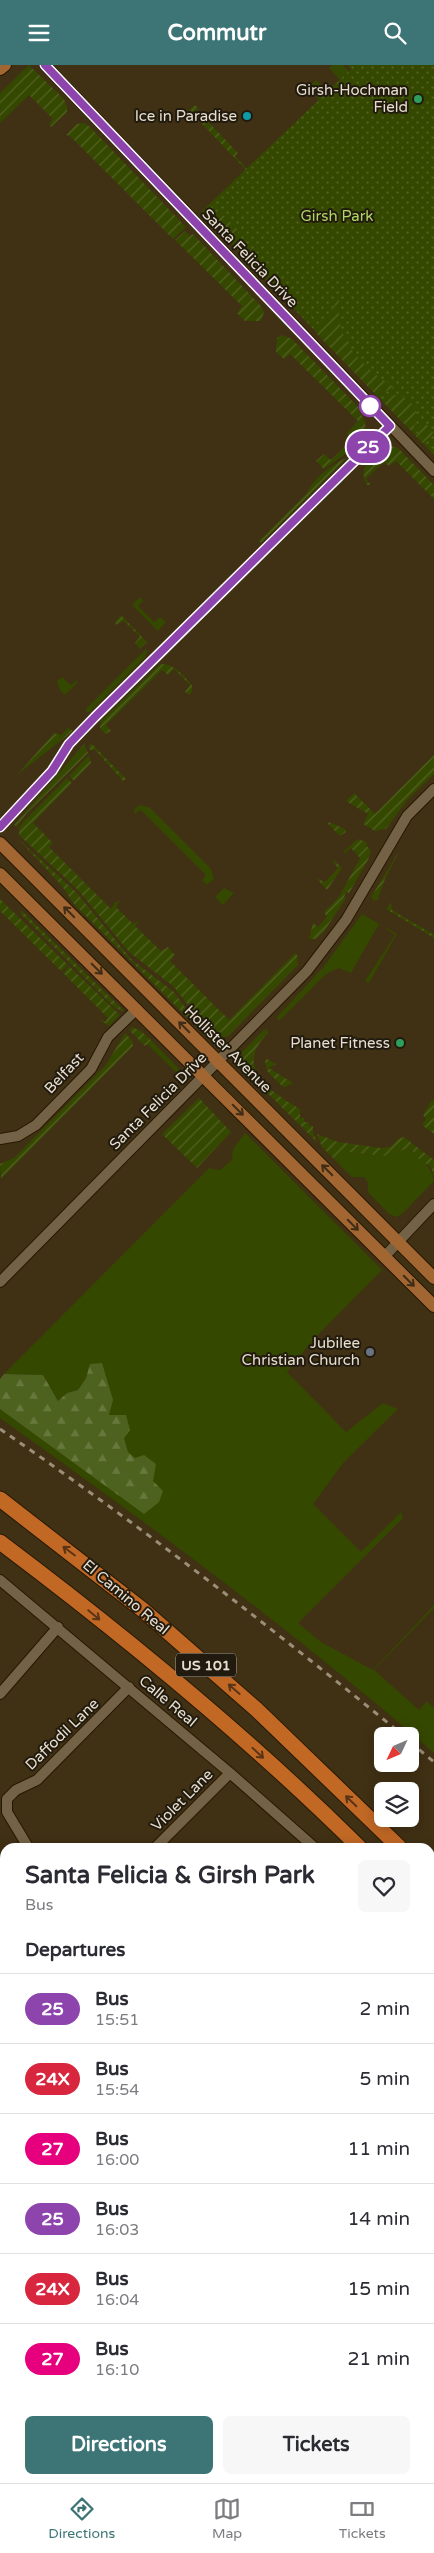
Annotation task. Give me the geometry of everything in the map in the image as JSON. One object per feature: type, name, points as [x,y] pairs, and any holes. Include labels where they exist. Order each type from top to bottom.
[{"type":"highway","name":"El Camino Real","points":[[0,1499],[143,1610],[249,1703],[395,1843]]},
{"type":"highway","name":"US 101","points":[[0,1542],[59,1586],[238,1734],[355,1843]]},
{"type":"main road","points":[[0,69],[4,65]]},
{"type":"main road","name":"Hollister Avenue","points":[[0,843],[434,1278]]},
{"type":"main road","points":[[0,873],[434,1306]]},
{"type":"street","name":"Santa Felicia Drive","points":[[45,65],[434,471]]},
{"type":"street","name":"Santa Felicia Drive","points":[[0,1282],[313,965],[346,920],[404,822],[434,789]]},
{"type":"street","name":"Belfast","points":[[0,1139],[18,1136],[36,1125],[93,1067],[108,1037],[137,1009]]},
{"type":"street","points":[[384,1256],[434,1204]]},
{"type":"street","name":"Calle Real","points":[[0,1580],[129,1687],[309,1843]]},
{"type":"street","points":[[0,1694],[58,1627]]},
{"type":"street","name":"Daffodil Lane","points":[[26,1843],[7,1812],[7,1799],[16,1790],[37,1780],[129,1687]]},
{"type":"street","name":"Violet Lane","points":[[160,1843],[230,1773]]},
{"type":"green space","points":[[29,65],[64,99],[67,107],[67,112],[51,127],[49,124],[53,119],[29,95],[0,123],[0,93]]},
{"type":"green space","points":[[332,65],[343,65],[349,71],[340,80],[329,68]]},
{"type":"green space","name":"Girsh Park","points":[[347,65],[434,65],[434,455],[201,212],[351,69]]},
{"type":"green space","points":[[316,80],[328,92],[319,100],[308,88]]},
{"type":"green space","points":[[195,105],[198,108],[197,110],[238,153],[235,156],[246,170],[189,110]]},
{"type":"green space","points":[[84,123],[186,227],[173,239],[70,136],[66,135],[77,124]]},
{"type":"green space","points":[[213,205],[238,230],[238,235],[227,240],[202,214],[204,212],[212,214]]},
{"type":"green space","points":[[185,231],[190,236],[193,234],[260,305],[264,312],[261,321],[245,321],[237,313],[242,306],[175,240]]},
{"type":"green space","points":[[339,298],[340,321],[346,341],[366,366],[393,388],[376,395],[316,333]]},
{"type":"green space","points":[[282,335],[292,339],[361,410],[359,412],[365,420],[365,429],[362,437],[348,451],[324,469],[316,461],[324,454],[331,460],[352,440],[347,433],[358,421],[290,354],[284,359],[276,352],[277,338]]},
{"type":"green space","points":[[396,395],[408,400],[415,409],[415,425],[411,431],[382,401]]},
{"type":"green space","points":[[424,421],[434,434],[422,443],[416,436]]},
{"type":"green space","points":[[391,446],[398,448],[434,485],[434,499],[396,461],[389,466],[384,462],[366,479],[371,485],[367,485],[364,479],[364,472],[368,461],[379,451]]},
{"type":"green space","points":[[348,457],[261,543],[259,541],[307,493],[319,477],[330,467]]},
{"type":"green space","points":[[140,597],[143,601],[138,606],[154,622],[160,617],[166,622],[158,631],[132,605]]},
{"type":"green space","points":[[121,615],[147,642],[140,649],[135,643],[140,637],[124,621],[116,625],[115,622]]},
{"type":"green space","points":[[145,650],[148,650],[145,657],[90,712],[86,712],[86,709]]},
{"type":"green space","points":[[160,664],[170,666],[178,671],[186,678],[192,685],[192,692],[189,695],[185,692],[190,685],[174,669],[168,675],[162,670],[106,725],[111,731],[105,734],[100,728],[101,721]]},
{"type":"green space","points":[[62,677],[71,685],[76,681],[78,682],[65,695],[60,690],[57,681]]},
{"type":"green space","points":[[68,728],[73,731],[17,775],[54,733],[61,735]]},
{"type":"green space","points":[[84,744],[88,753],[26,814],[17,827],[14,825]]},
{"type":"green space","points":[[92,744],[126,779],[123,781],[95,750],[90,750],[89,745]]},
{"type":"green space","points":[[89,755],[91,763],[74,781],[69,776]]},
{"type":"green space","points":[[434,755],[434,774],[407,800],[386,829],[375,831],[363,824],[368,814],[346,801],[354,793],[375,814]]},
{"type":"green space","points":[[67,778],[72,783],[33,823],[53,843],[49,847],[111,909],[115,902],[120,901],[116,907],[133,924],[140,919],[135,926],[161,951],[168,947],[175,955],[170,961],[229,1020],[295,953],[297,954],[298,965],[227,1037],[214,1037],[173,986],[129,952],[78,890],[19,835],[19,828],[24,821]]},
{"type":"green space","points":[[139,805],[149,807],[211,869],[214,879],[207,885],[202,880],[206,875],[141,810],[134,814],[134,810]]},
{"type":"green space","points":[[329,822],[345,829],[346,832],[340,836],[328,824]]},
{"type":"green space","points":[[17,838],[76,892],[132,960],[174,992],[193,1018],[208,1034],[210,1040],[74,904],[61,885]]},
{"type":"green space","points":[[358,839],[368,843],[366,845],[371,851],[368,860],[349,893],[346,892],[344,897],[346,898],[323,933],[316,939],[309,939],[313,923],[318,927],[327,917],[324,912],[339,897],[360,858],[351,848],[345,853],[343,852]]},
{"type":"green space","points":[[400,850],[385,879],[378,899],[374,901],[371,897]]},
{"type":"green space","points":[[334,860],[342,868],[327,890],[316,878],[325,882],[338,868],[333,862]]},
{"type":"green space","points":[[224,888],[234,893],[223,905],[215,897]]},
{"type":"green space","points":[[0,899],[68,965],[61,971],[0,911]]},
{"type":"green space","points":[[391,902],[392,910],[434,935],[434,938],[386,909]]},
{"type":"green space","points":[[21,910],[123,1012],[114,1007],[21,914]]},
{"type":"green space","points":[[362,914],[397,934],[369,983],[365,981],[395,935],[379,924],[351,973],[339,968],[326,974],[322,969]]},
{"type":"green space","points":[[69,966],[120,1015],[109,1026],[100,1020],[105,1022],[108,1018],[63,973]]},
{"type":"green space","points":[[322,969],[326,974],[278,1020],[277,1017]]},
{"type":"green space","points":[[132,1027],[141,1031],[151,1040],[145,1046],[129,1030]]},
{"type":"green space","points":[[267,1029],[268,1033],[258,1046],[254,1057],[255,1068],[267,1086],[300,1109],[300,1118],[304,1118],[304,1122],[309,1122],[309,1126],[313,1126],[313,1133],[318,1143],[241,1067],[240,1060],[243,1055],[241,1053]]},
{"type":"green space","points":[[125,1033],[132,1040],[133,1046],[1,1179],[0,1164],[14,1158],[106,1065]]},
{"type":"green space","points":[[151,1040],[178,1068],[181,1077],[147,1044]]},
{"type":"green space","points":[[267,1059],[276,1064],[269,1068],[293,1083],[285,1087],[282,1086],[267,1071],[265,1061]]},
{"type":"green space","points":[[199,1098],[231,1132],[197,1168],[162,1134]]},
{"type":"green space","points":[[432,1100],[434,1101],[434,1134],[422,1125],[426,1119],[423,1115]]},
{"type":"green space","points":[[245,1133],[382,1270],[313,1340],[287,1372],[346,1432],[383,1403],[398,1409],[344,1462],[313,1504],[361,1552],[401,1512],[403,1518],[298,1623],[321,1642],[373,1670],[434,1605],[434,1608],[374,1670],[419,1710],[427,1701],[434,1708],[434,1753],[419,1740],[419,1727],[403,1727],[329,1665],[221,1580],[0,1418],[0,1409],[144,1513],[153,1481],[128,1452],[124,1438],[109,1415],[111,1399],[108,1387],[90,1364],[86,1378],[78,1390],[67,1393],[58,1401],[43,1375],[4,1374],[209,1168],[220,1170],[232,1160],[233,1149]]},
{"type":"green space","points":[[317,1134],[338,1142],[381,1148],[390,1147],[398,1139],[404,1137],[434,1160],[434,1178],[431,1167],[420,1160],[412,1151],[406,1149],[385,1156],[348,1152],[336,1161],[322,1147]]},
{"type":"green space","points":[[406,1149],[416,1154],[424,1162],[431,1171],[434,1181],[402,1214],[396,1217],[389,1214],[368,1192],[368,1183],[364,1177],[352,1177],[336,1161],[348,1152],[385,1156]]},
{"type":"green space","points":[[102,1363],[113,1400],[109,1415],[126,1415],[130,1430],[124,1438],[128,1452],[135,1458],[144,1455],[156,1464],[153,1481],[163,1491],[159,1502],[144,1514],[0,1409],[0,1379],[4,1374],[43,1375],[58,1401],[67,1393],[78,1390],[86,1378],[90,1364]]},
{"type":"railway","points":[[0,1429],[104,1502],[205,1578],[393,1727]]},
{"type":"railway","points":[[419,1750],[434,1762]]},
{"type":"bus line","name":"25","points":[[0,827],[52,771],[69,744],[95,717],[390,426],[45,65]]},
{"type":"place","name":"Girsh-Hochman Field","points":[[418,99]]},
{"type":"place","name":"Ice in Paradise","points":[[247,116]]},
{"type":"place","name":"Planet Fitness","points":[[400,1043]]},
{"type":"place","name":"Jubilee Christian Church","points":[[370,1352]]}]
